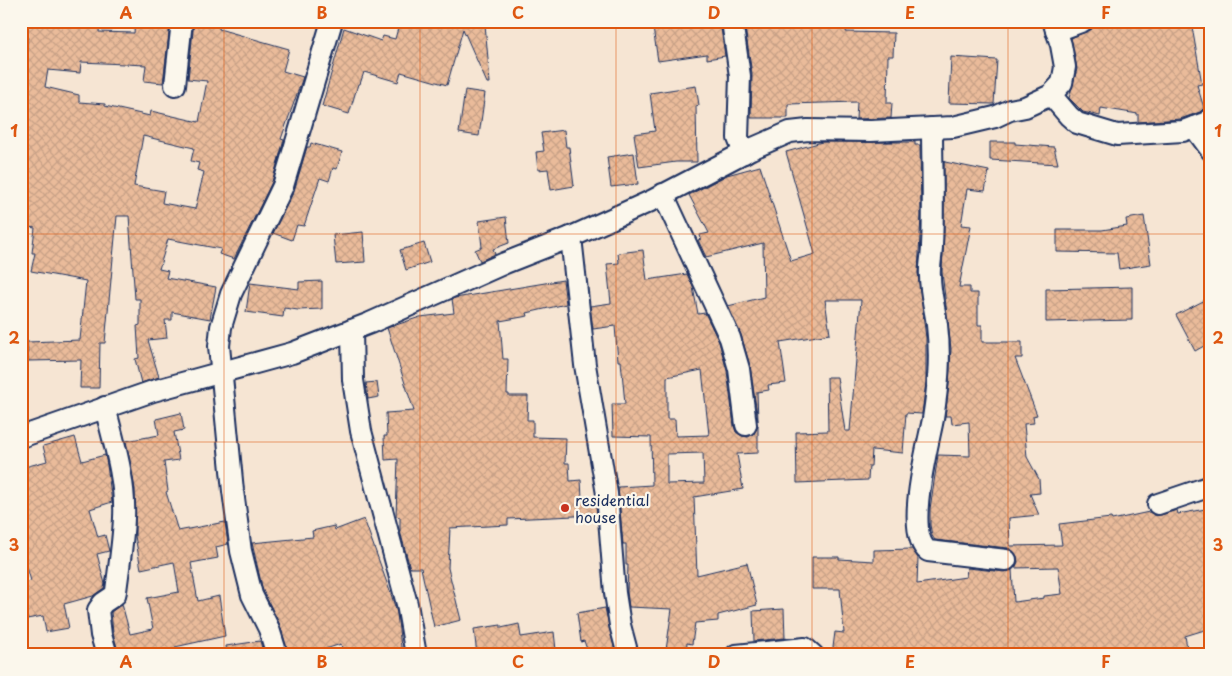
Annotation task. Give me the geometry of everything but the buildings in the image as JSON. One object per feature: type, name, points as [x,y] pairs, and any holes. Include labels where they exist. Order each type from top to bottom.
[{"type":"street","points":[[175,85],[182,21]]},
{"type":"street","points":[[277,655],[269,629],[252,595],[241,550],[232,491],[219,346],[221,327],[231,294],[283,186],[332,21]]},
{"type":"street","points":[[732,21],[740,76],[738,138],[744,153]]},
{"type":"street","points":[[21,437],[153,391],[292,353],[352,330],[505,263],[571,237],[790,132],[953,127],[995,117],[1025,106],[1051,95],[1062,84],[1065,67],[1061,45],[1054,26],[1083,21]]},
{"type":"street","points":[[1051,95],[1069,116],[1078,123],[1117,134],[1183,131],[1202,123],[1211,150]]},
{"type":"street","points":[[932,128],[932,246],[929,274],[930,292],[937,324],[940,368],[917,503],[918,532],[924,548],[928,551],[1006,560]]},
{"type":"street","points":[[664,194],[730,338],[739,370],[746,425]]},
{"type":"street","points":[[571,237],[585,364],[607,494],[618,617],[628,655]]},
{"type":"street","points":[[352,330],[353,380],[361,431],[407,604],[416,655]]},
{"type":"street","points":[[105,407],[123,489],[124,517],[115,595],[103,603],[98,610],[101,634],[107,655]]},
{"type":"street","points":[[1158,504],[1211,486]]},
{"type":"street","points":[[736,655],[805,648],[813,655]]},
{"type":"place","name":"residential house","points":[[565,508]]}]
